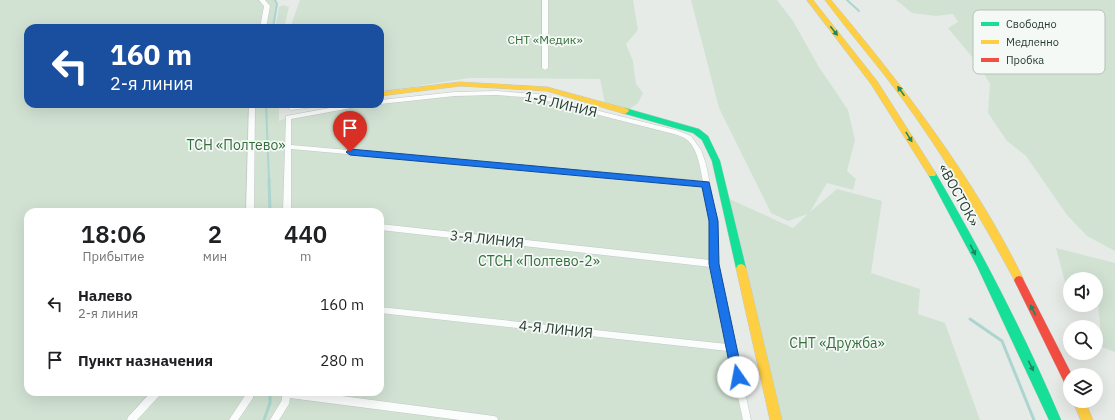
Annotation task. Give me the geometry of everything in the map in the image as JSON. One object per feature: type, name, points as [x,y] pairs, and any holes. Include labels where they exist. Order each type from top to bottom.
[{"type":"main road","name":"«ВОСТОК»","points":[[810,0],[893,111],[952,210],[1037,379],[1055,420]]},
{"type":"main road","name":"«ВОСТОК»","points":[[828,0],[890,75],[929,129],[998,240],[1063,368]]},
{"type":"main road","points":[[384,94],[460,84],[547,89],[671,123],[696,131],[705,138],[716,160],[776,420]]},
{"type":"main road","points":[[1082,408],[1087,420]]},
{"type":"street","points":[[262,0],[267,6],[265,24]]},
{"type":"street","points":[[544,0],[545,68]]},
{"type":"street","name":"1-Я ЛИНИЯ","points":[[384,102],[455,94],[496,93],[537,96],[676,132],[689,138],[698,150],[703,164],[713,221],[714,264],[747,420]]},
{"type":"street","points":[[250,208],[252,108]]},
{"type":"street","points":[[287,208],[288,117],[339,108]]},
{"type":"street","points":[[288,147],[706,184]]},
{"type":"street","name":"3-Я ЛИНИЯ","points":[[384,227],[714,264]]},
{"type":"street","name":"4-Я ЛИНИЯ","points":[[384,310],[732,348]]},
{"type":"street","points":[[131,420],[153,396]]},
{"type":"street","points":[[233,420],[249,396]]},
{"type":"street","points":[[274,420],[286,401],[286,396]]},
{"type":"street","points":[[309,396],[494,420]]},
{"type":"green space","name":"СТСН «Полтево-2»","points":[[0,0],[275,0],[277,4],[274,24],[24,24],[24,108],[279,108],[279,121],[288,117],[339,108],[384,108],[384,103],[455,94],[537,96],[676,132],[689,138],[703,164],[714,264],[747,420],[0,420]]},
{"type":"green space","name":"СНТ «Медик»","points":[[300,0],[633,0],[638,30],[626,44],[633,61],[636,84],[643,93],[638,103],[628,110],[606,108],[600,79],[469,78],[384,91],[384,24],[291,24]]},
{"type":"green space","name":"СНТ «Дружба»","points":[[691,0],[777,0],[793,21],[819,67],[848,110],[855,140],[847,171],[856,179],[853,190],[827,183],[810,212],[837,189],[882,201],[871,273],[920,289],[918,314],[945,323],[980,420],[776,420],[723,196],[793,228],[808,214],[788,221],[771,213],[719,108]]},
{"type":"green space","points":[[896,0],[1115,0],[1115,251],[1087,236],[1067,215],[1026,156],[1007,141],[988,113],[990,84],[984,74],[1105,74],[1105,10],[973,10],[973,58],[948,28],[958,22],[953,14],[936,16],[912,13]]},
{"type":"green space","points":[[283,5],[289,7],[285,24],[276,24],[279,7]]},
{"type":"green space","points":[[1056,248],[1115,263],[1115,352],[1103,347],[1103,320],[1100,320],[1099,312],[1103,312],[1103,272],[1063,272],[1063,274]]},
{"type":"waterway","points":[[274,24],[277,4],[275,0]]},
{"type":"waterway","points":[[847,0],[859,11]]},
{"type":"waterway","points":[[266,108],[269,180]]},
{"type":"waterway","points":[[269,179],[270,208]]},
{"type":"waterway","points":[[970,319],[1002,341],[1034,420]]},
{"type":"waterway","points":[[264,420],[270,403],[270,396]]},
{"type":"traffic: fast","points":[[625,111],[696,131],[705,138],[716,161],[741,268]]},
{"type":"traffic: fast","points":[[932,174],[982,264],[1055,420]]},
{"type":"traffic: slow","points":[[810,0],[874,83],[932,174]]},
{"type":"traffic: slow","points":[[828,0],[881,66],[931,134],[999,242],[1019,280]]},
{"type":"traffic: slow","points":[[384,94],[460,84],[547,89],[625,111]]},
{"type":"traffic: slow","points":[[741,268],[776,420]]},
{"type":"traffic: slow","points":[[1082,408],[1087,420]]},
{"type":"traffic: jam","points":[[1019,280],[1063,368]]},
{"type":"route","points":[[350,152],[706,184],[713,221],[714,264],[738,377]]},
{"type":"park label","name":"ТСН «Полтево»","points":[[236,145]]}]
